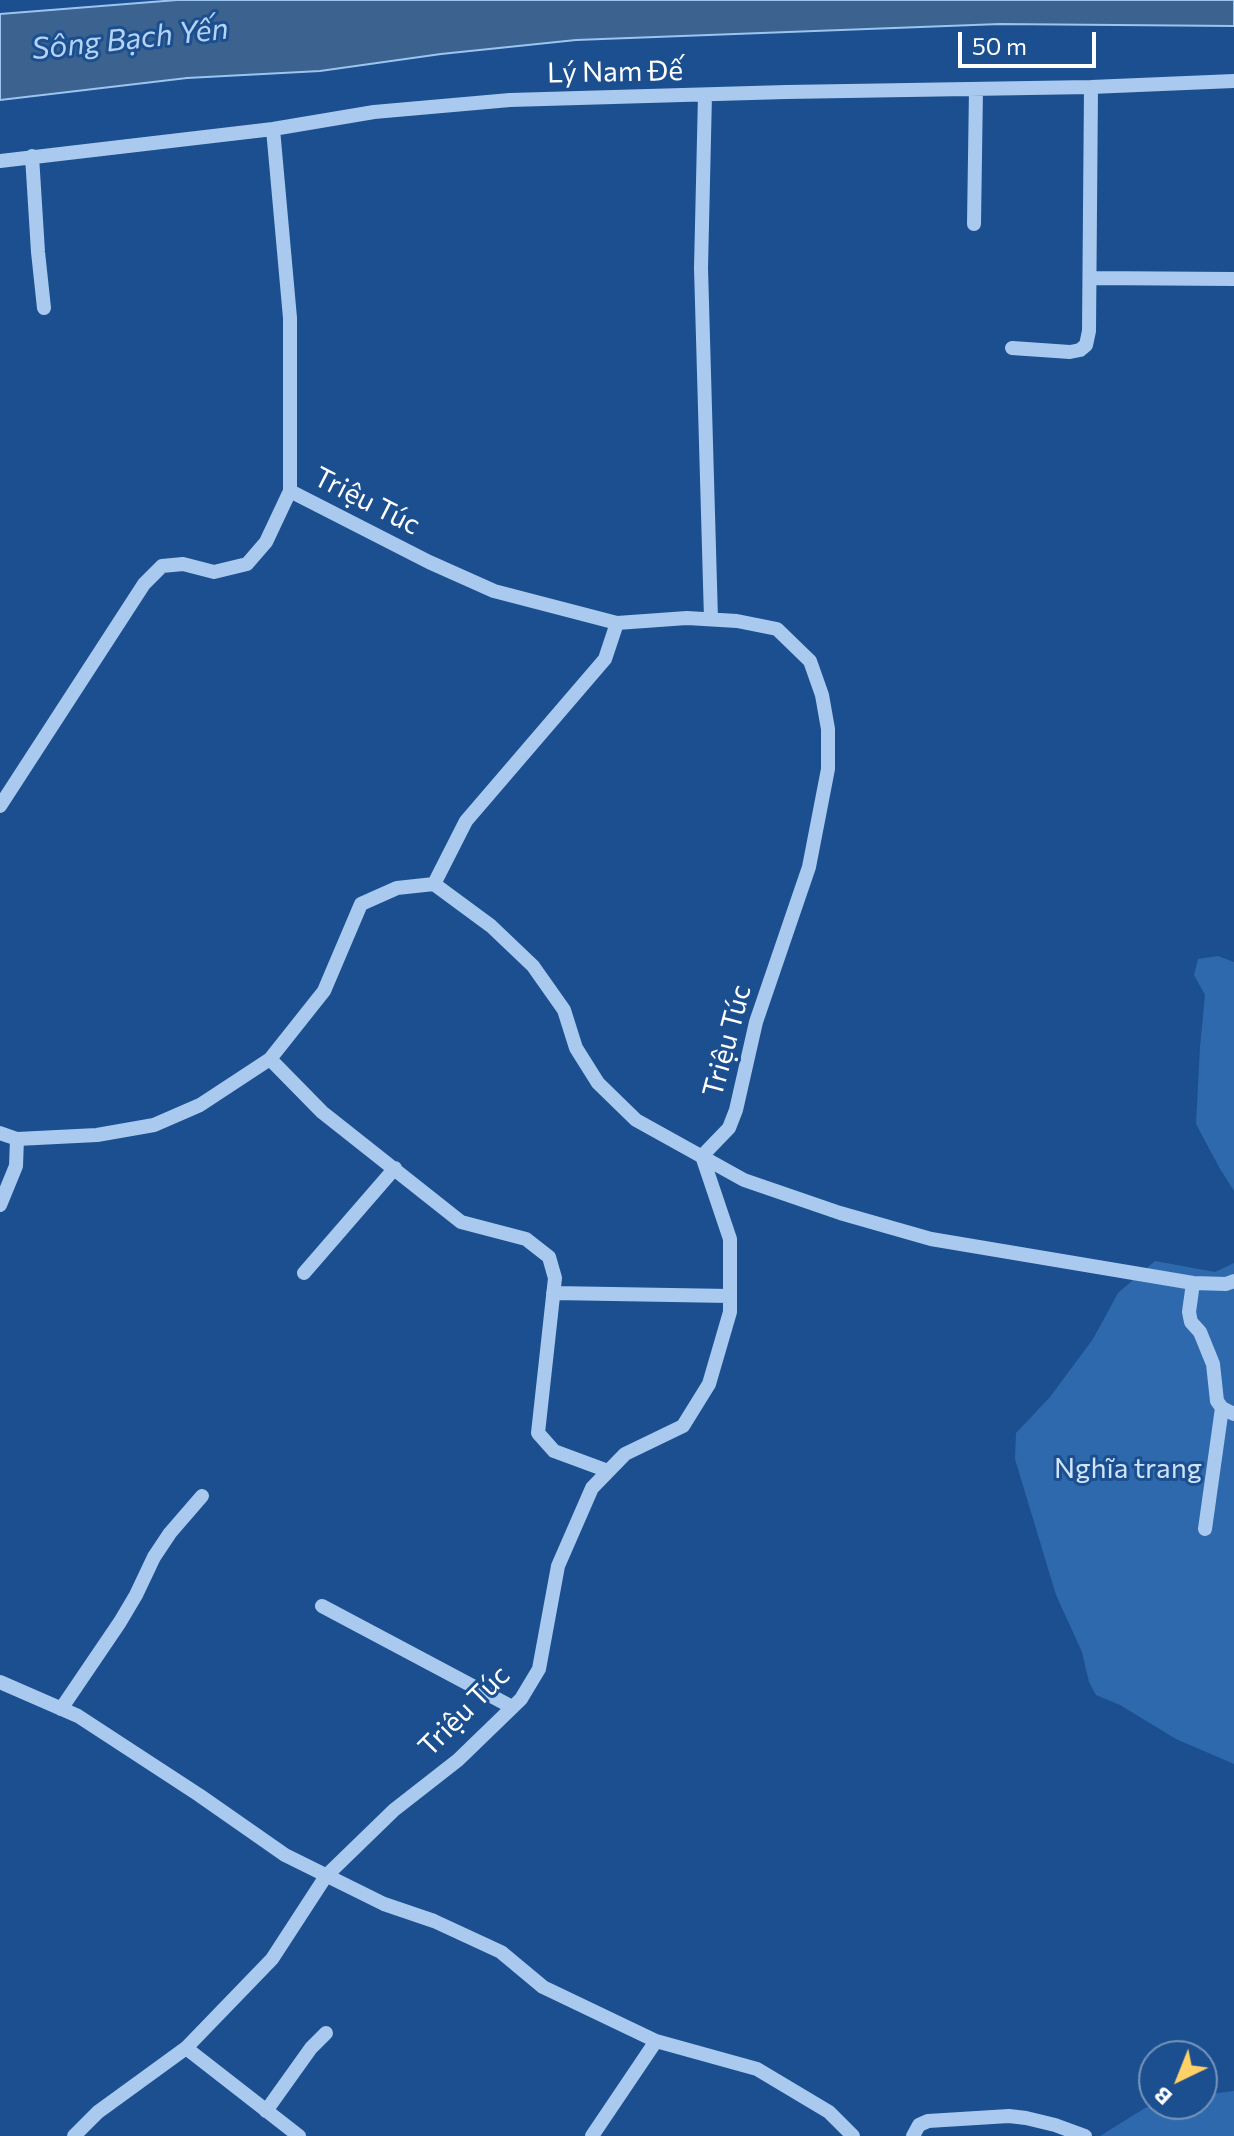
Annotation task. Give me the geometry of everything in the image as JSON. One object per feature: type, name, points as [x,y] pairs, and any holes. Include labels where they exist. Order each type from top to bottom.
[{"type":"street","name":"Lý Nam Đế","points":[[0,161],[273,129],[374,112],[510,100],[1234,81]]},
{"type":"street","points":[[1012,348],[1070,352],[1086,345],[1089,331],[1091,87]]},
{"type":"street","points":[[974,224],[976,89]]},
{"type":"street","points":[[705,95],[701,268],[711,619]]},
{"type":"street","name":"Triệu Túc","points":[[74,2136],[98,2112],[186,2048],[272,1959],[326,1876],[394,1810],[458,1760],[521,1699],[539,1669],[558,1566],[592,1488],[625,1454],[683,1426],[709,1384],[730,1312],[730,1239],[702,1156],[729,1128],[736,1110],[756,1022],[809,867],[828,769],[828,729],[822,695],[810,661],[777,629],[737,621],[687,618],[617,623],[494,591],[429,562],[290,491],[290,318],[273,129]]},
{"type":"street","points":[[32,156],[44,308]]},
{"type":"street","points":[[1090,278],[1234,279]]},
{"type":"street","points":[[0,806],[144,584],[162,566],[183,564],[214,572],[247,564],[266,542],[290,491]]},
{"type":"street","points":[[434,884],[466,821],[605,659],[617,623]]},
{"type":"street","points":[[0,1133],[17,1139],[97,1135],[154,1125],[200,1105],[270,1059],[324,991],[361,904],[397,888],[434,884],[491,926],[533,966],[564,1010],[576,1048],[598,1083],[636,1120],[744,1180],[840,1213],[931,1239],[1193,1283],[1226,1284],[1234,1281]]},
{"type":"street","points":[[270,1059],[322,1112],[461,1222],[526,1239],[549,1257],[555,1278],[538,1433],[554,1451],[608,1471]]},
{"type":"street","points":[[0,1205],[16,1166],[17,1139]]},
{"type":"street","points":[[304,1273],[395,1168]]},
{"type":"street","points":[[1193,1283],[1189,1312],[1191,1322],[1200,1332],[1213,1364],[1217,1401],[1228,1411],[1205,1529]]},
{"type":"street","points":[[553,1293],[730,1296]]},
{"type":"street","points":[[61,1709],[120,1622],[154,1557],[202,1496]]},
{"type":"street","points":[[322,1606],[512,1707]]},
{"type":"street","points":[[0,1682],[78,1716],[285,1855],[384,1904],[434,1921],[501,1952],[543,1987],[656,2041],[757,2069],[829,2112],[853,2136]]},
{"type":"street","points":[[266,2111],[311,2048],[326,2033]]},
{"type":"street","points":[[592,2136],[656,2041]]},
{"type":"street","points":[[186,2048],[299,2136]]},
{"type":"street","points":[[913,2136],[919,2125],[928,2121],[1009,2116],[1041,2121],[1085,2136]]},
{"type":"green space","points":[[1218,956],[1234,962],[1234,1191],[1196,1124],[1205,995],[1194,975],[1198,959]]},
{"type":"green space","name":"Nghĩa trang","points":[[1155,1261],[1215,1272],[1234,1263],[1234,1764],[1176,1739],[1120,1705],[1096,1695],[1089,1682],[1082,1652],[1056,1595],[1015,1459],[1016,1433],[1050,1397],[1093,1339],[1118,1293]]},
{"type":"green space","points":[[1234,2091],[1234,2136],[1100,2136],[1138,2112],[1138,2120],[1218,2120],[1218,2093]]},
{"type":"water","name":"Sông Bạch Yến","points":[[177,0],[1234,0],[1234,26],[1000,24],[576,40],[320,71],[187,78],[0,100],[0,14]]}]
